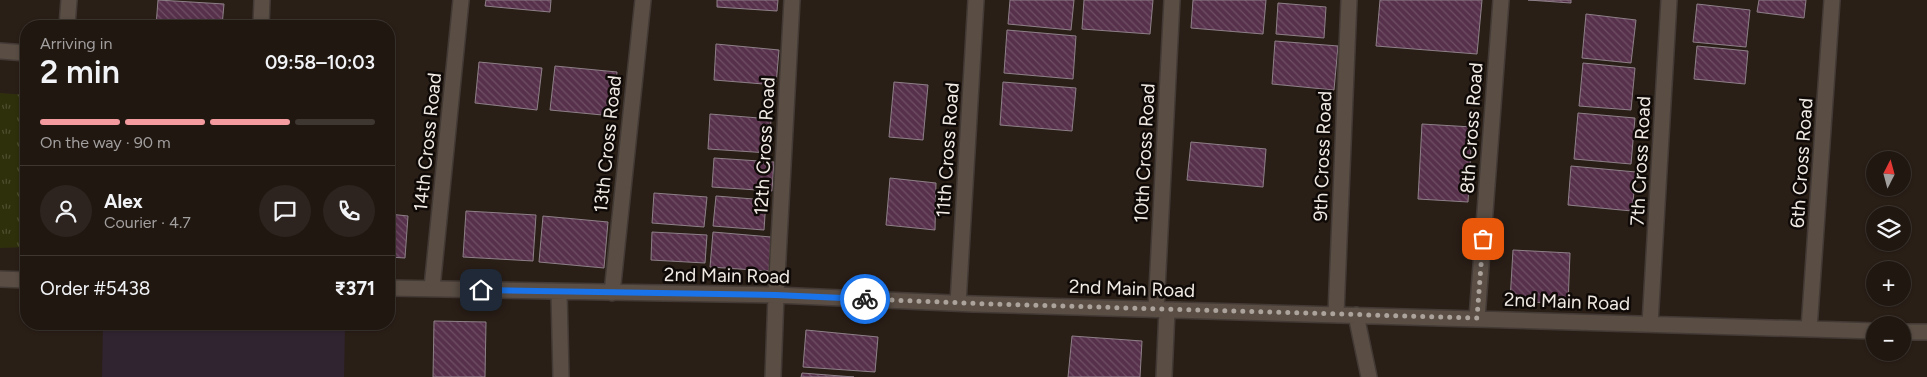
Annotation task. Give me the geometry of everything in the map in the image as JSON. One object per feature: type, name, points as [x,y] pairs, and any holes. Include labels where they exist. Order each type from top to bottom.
[{"type":"street","points":[[67,20],[69,0]]},
{"type":"street","points":[[261,20],[262,0]]},
{"type":"street","name":"14th Cross Road","points":[[432,288],[461,0]]},
{"type":"street","name":"13th Cross Road","points":[[612,293],[643,0]]},
{"type":"street","name":"12th Cross Road","points":[[773,377],[792,0]]},
{"type":"street","name":"11th Cross Road","points":[[958,303],[976,0]]},
{"type":"street","name":"10th Cross Road","points":[[1164,377],[1162,309],[1172,0]]},
{"type":"street","name":"9th Cross Road","points":[[1336,314],[1349,0]]},
{"type":"street","name":"8th Cross Road","points":[[1477,318],[1501,0]]},
{"type":"street","name":"7th Cross Road","points":[[1650,324],[1669,0]]},
{"type":"street","name":"6th Cross Road","points":[[1809,329],[1832,0]]},
{"type":"street","points":[[0,51],[20,53]]},
{"type":"street","points":[[0,280],[20,280]]},
{"type":"street","name":"2nd Main Road","points":[[395,288],[776,295],[958,303],[1866,331]]},
{"type":"street","points":[[559,292],[561,377]]},
{"type":"street","points":[[1356,315],[1369,377]]},
{"type":"street","points":[[1911,332],[1927,332]]},
{"type":"shaded area","points":[[103,330],[345,330],[344,377],[102,377]]},
{"type":"green space","points":[[0,93],[20,95],[20,247],[0,248]]},
{"type":"building","points":[[158,0],[224,4],[223,20],[156,20]]},
{"type":"building","points":[[486,0],[551,0],[550,12],[485,6]]},
{"type":"building","points":[[717,0],[778,0],[777,11],[717,7]]},
{"type":"building","points":[[1010,0],[1074,0],[1071,30],[1008,24]]},
{"type":"building","points":[[1084,0],[1153,0],[1150,34],[1082,29]]},
{"type":"building","points":[[1193,0],[1266,0],[1263,34],[1191,28]]},
{"type":"building","points":[[1380,0],[1482,0],[1477,54],[1376,46]]},
{"type":"building","points":[[1528,0],[1571,0],[1571,3]]},
{"type":"building","points":[[1759,0],[1806,0],[1804,18],[1757,12]]},
{"type":"building","points":[[1278,3],[1326,7],[1324,38],[1276,34]]},
{"type":"building","points":[[1697,4],[1750,10],[1746,47],[1693,42]]},
{"type":"building","points":[[1586,14],[1636,20],[1631,63],[1582,58]]},
{"type":"building","points":[[1007,30],[1076,36],[1073,79],[1004,73]]},
{"type":"building","points":[[1275,41],[1338,46],[1334,90],[1272,84]]},
{"type":"building","points":[[716,44],[779,50],[776,85],[714,80]]},
{"type":"building","points":[[1697,46],[1748,51],[1745,84],[1694,79]]},
{"type":"building","points":[[479,62],[542,68],[537,110],[475,103]]},
{"type":"building","points":[[1583,63],[1635,68],[1631,110],[1579,106]]},
{"type":"building","points":[[555,66],[617,72],[613,116],[550,110]]},
{"type":"building","points":[[894,82],[928,85],[923,140],[889,137]]},
{"type":"building","points":[[1003,82],[1076,88],[1072,131],[1000,125]]},
{"type":"building","points":[[1578,113],[1635,118],[1631,164],[1574,159]]},
{"type":"building","points":[[710,114],[771,119],[769,153],[708,149]]},
{"type":"building","points":[[1422,124],[1472,127],[1468,202],[1418,199]]},
{"type":"building","points":[[1191,142],[1266,149],[1263,187],[1187,180]]},
{"type":"building","points":[[714,158],[774,162],[772,191],[712,187]]},
{"type":"building","points":[[1571,166],[1636,172],[1632,211],[1568,205]]},
{"type":"building","points":[[890,178],[936,183],[935,230],[886,225]]},
{"type":"building","points":[[654,193],[707,197],[704,227],[652,223]]},
{"type":"building","points":[[716,196],[766,200],[764,230],[713,226]]},
{"type":"building","points":[[466,211],[536,215],[533,261],[463,257]]},
{"type":"building","points":[[395,215],[408,216],[405,258],[395,257]]},
{"type":"building","points":[[543,216],[608,222],[604,268],[539,262]]},
{"type":"building","points":[[652,232],[707,235],[705,263],[651,260]]},
{"type":"building","points":[[713,232],[771,237],[769,271],[710,267]]},
{"type":"building","points":[[1513,250],[1570,253],[1568,304],[1510,301]]},
{"type":"building","points":[[434,321],[486,322],[485,377],[433,377]]},
{"type":"building","points":[[806,330],[878,337],[875,372],[803,367]]},
{"type":"building","points":[[1072,336],[1142,341],[1140,377],[1068,377]]},
{"type":"building","points":[[802,373],[854,377],[801,377]]},
{"type":"way so far","points":[[865,299],[1477,318],[1483,239]]},
{"type":"route","points":[[481,290],[776,295],[865,299]]}]
